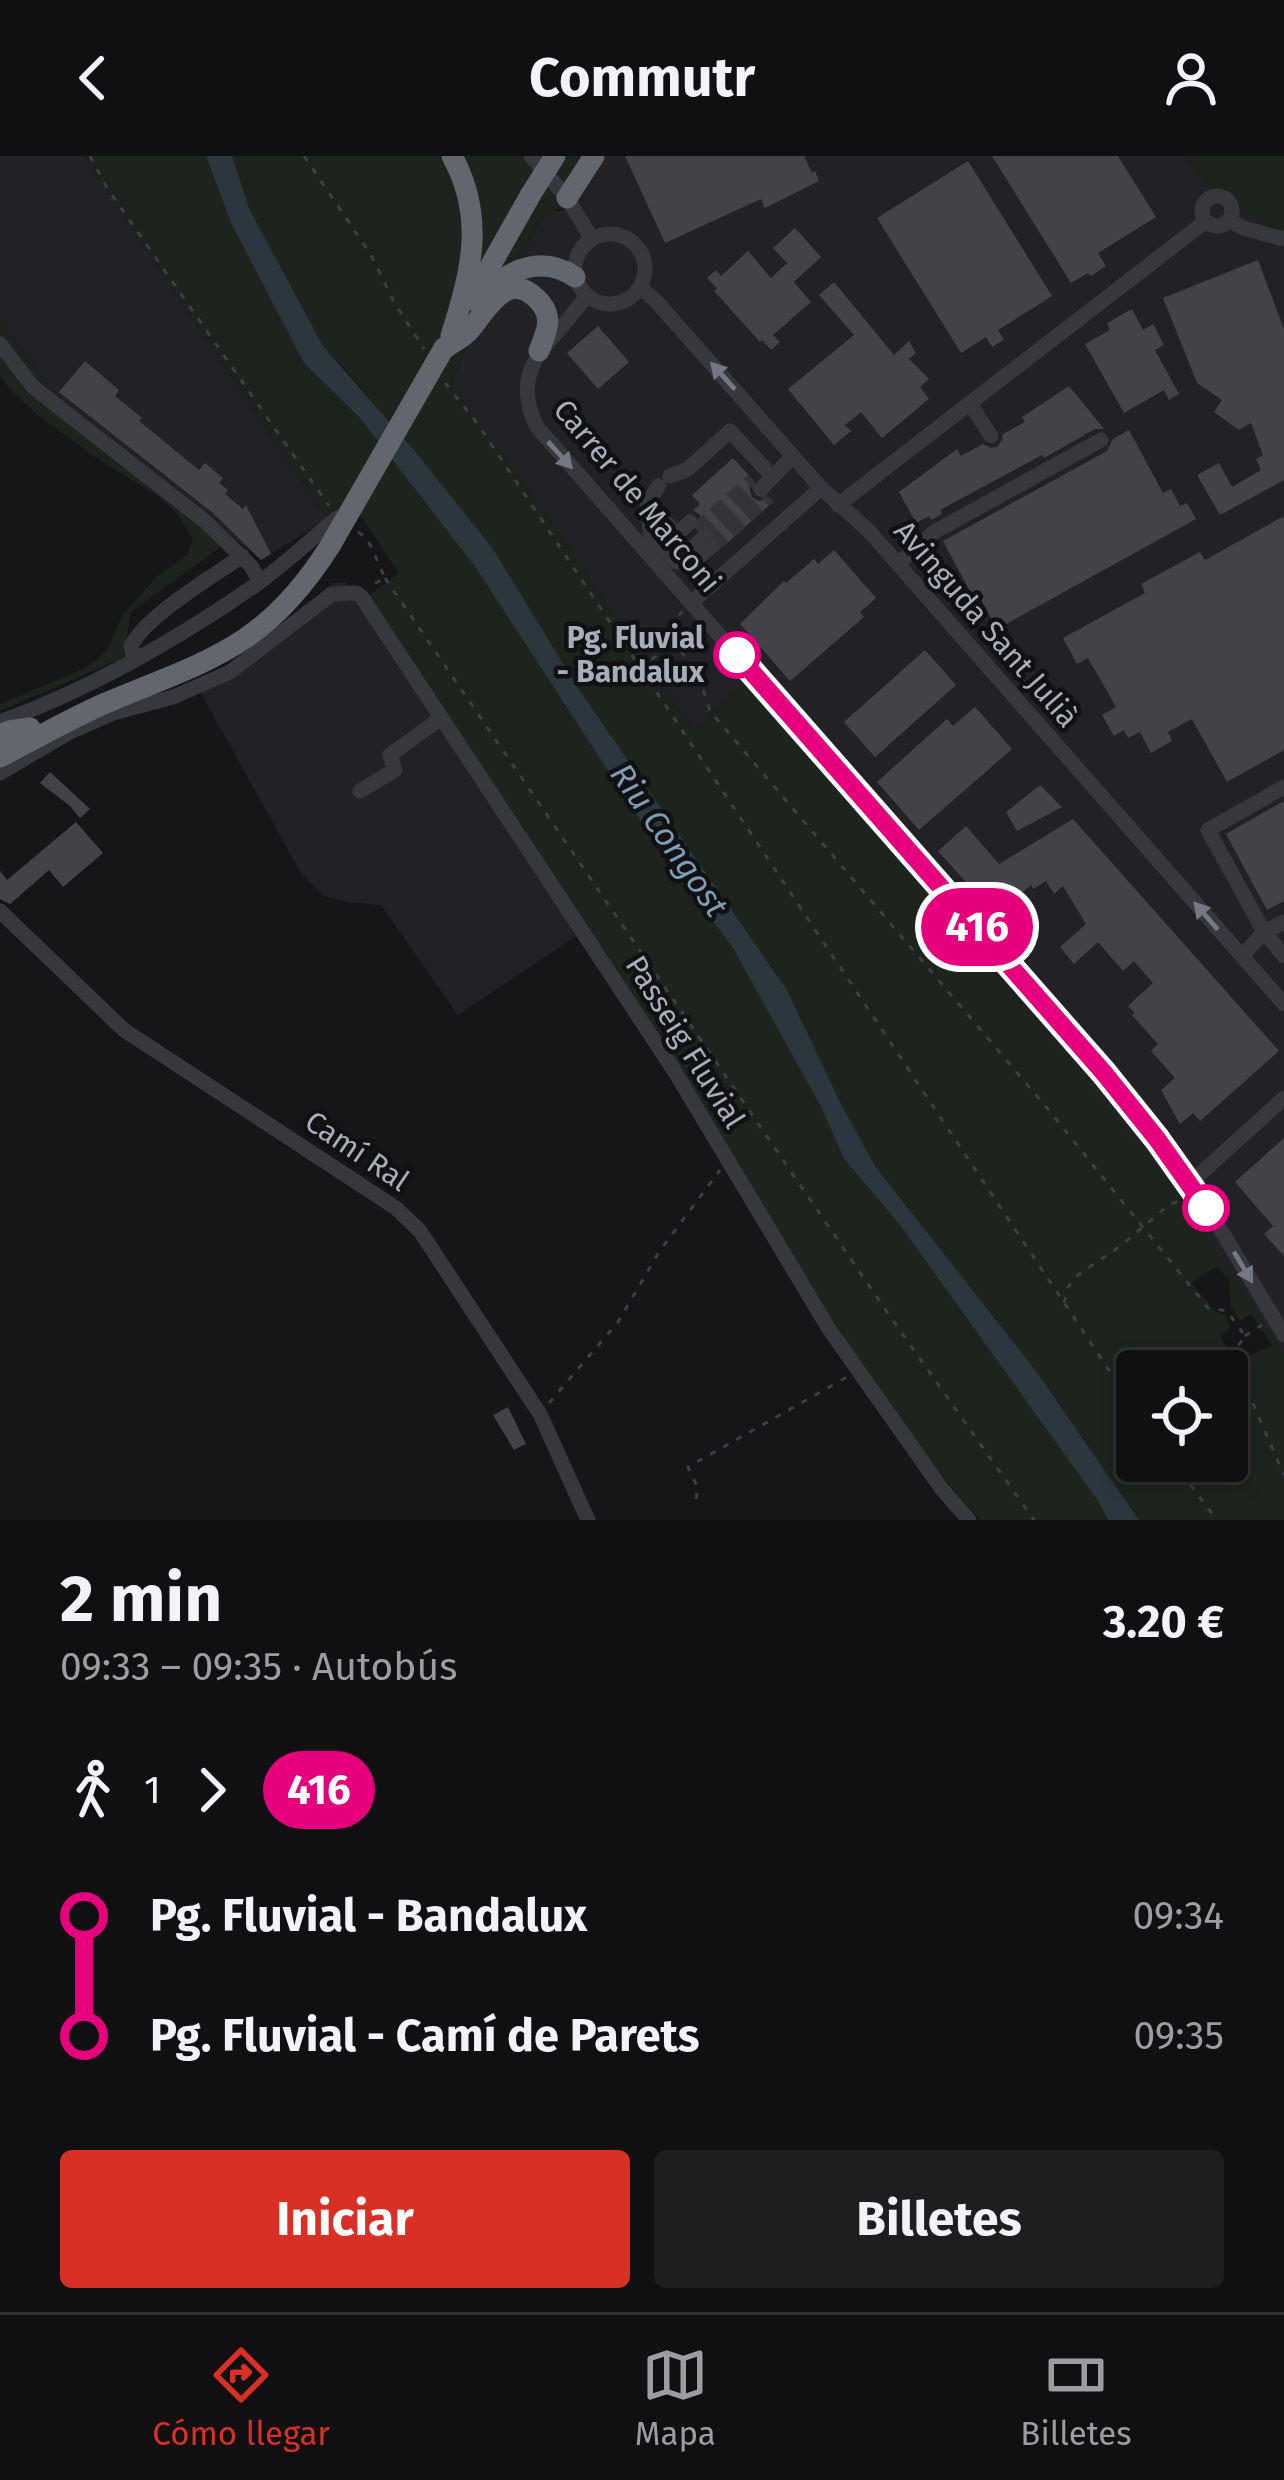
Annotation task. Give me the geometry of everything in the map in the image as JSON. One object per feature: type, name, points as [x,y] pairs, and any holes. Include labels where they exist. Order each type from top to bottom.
[{"type":"highway","points":[[440,345],[472,259],[470,202],[452,156]]},
{"type":"highway","points":[[0,757],[233,649],[261,629],[310,577],[440,345],[555,156]]},
{"type":"highway","points":[[567,198],[594,156]]},
{"type":"highway","points":[[479,315],[490,289],[525,267],[546,264],[580,286]]},
{"type":"highway","points":[[440,345],[467,334],[501,293],[527,291],[544,306],[549,322],[539,351]]},
{"type":"highway","points":[[0,739],[99,697],[177,673]]},
{"type":"street","points":[[531,156],[567,198],[592,238]]},
{"type":"street","points":[[1216,196],[1229,202],[1229,220],[1217,226],[1205,221],[1204,203],[1216,196]]},
{"type":"street","points":[[1229,220],[1284,238]]},
{"type":"street","points":[[838,506],[1205,221]]},
{"type":"street","points":[[539,351],[574,314],[580,286],[579,251],[592,238],[612,234],[631,241],[643,257],[644,278],[628,300],[611,305],[594,301],[580,286]]},
{"type":"street","name":"Avinguda Sant Julià","points":[[640,287],[821,488],[898,563],[1284,1004]]},
{"type":"street","points":[[0,344],[33,387],[156,481],[242,556],[260,582]]},
{"type":"street","name":"Carrer de Marconi","points":[[539,351],[527,388],[537,427],[1124,1096],[1194,1191],[1284,1335]]},
{"type":"street","points":[[970,404],[991,436]]},
{"type":"street","points":[[647,503],[673,530],[701,534],[690,565],[676,562],[651,536],[647,503],[664,481],[688,469],[754,411]]},
{"type":"street","points":[[730,431],[760,478],[793,456]]},
{"type":"street","points":[[898,563],[934,532],[1101,440]]},
{"type":"street","points":[[692,602],[821,488]]},
{"type":"street","points":[[0,722],[134,660],[260,582],[337,518]]},
{"type":"street","points":[[134,660],[131,646],[140,631],[242,556]]},
{"type":"street","points":[[0,773],[110,708],[173,697],[230,672],[332,594],[356,593]]},
{"type":"street","name":"Passeig Fluvial","points":[[356,593],[675,1072],[829,1329],[968,1520]]},
{"type":"street","points":[[360,791],[395,770],[390,755],[441,718]]},
{"type":"street","points":[[1284,787],[1208,830],[1264,932],[1284,956]]},
{"type":"street","name":"Camí Ral","points":[[0,911],[124,1030],[396,1208],[419,1231],[540,1414],[587,1520]]},
{"type":"street","points":[[1241,956],[1264,932],[1284,922]]},
{"type":"street","points":[[1194,1191],[1284,1098]]},
{"type":"path","points":[[90,156],[107,188],[337,518],[367,538],[385,578],[1034,1520]]},
{"type":"path","points":[[304,156],[371,255],[394,302],[440,345]]},
{"type":"path","points":[[446,385],[477,423],[1116,1381]]},
{"type":"path","points":[[356,593],[385,578]]},
{"type":"path","points":[[692,602],[673,620],[682,652],[710,711],[1059,1122],[1208,1308],[1227,1311],[1245,1336]]},
{"type":"path","points":[[639,668],[671,646],[682,652]]},
{"type":"path","points":[[540,1414],[618,1322],[659,1252],[729,1162]]},
{"type":"path","points":[[1064,1303],[1078,1275],[1194,1191]]},
{"type":"path","points":[[1235,1350],[1245,1336],[1273,1317]]},
{"type":"path","points":[[696,1499],[698,1488],[688,1467],[840,1383],[856,1366]]},
{"type":"path","points":[[1248,1392],[1284,1475]]},
{"type":"path","points":[[1187,1482],[1216,1520]]},
{"type":"path","points":[[1189,1482],[1190,1486]]},
{"type":"shaded area","points":[[0,156],[84,156],[328,519],[261,560],[46,386],[34,364],[0,325]]},
{"type":"shaded area","points":[[84,156],[206,156],[232,225],[304,363],[360,418],[476,568],[655,843],[733,947],[821,1107],[844,1159],[900,1225],[1108,1520],[980,1520],[929,1461],[847,1343],[366,598],[399,573],[351,502],[328,519]]},
{"type":"shaded area","points":[[232,156],[604,156],[574,200],[545,212],[468,345],[451,384],[695,730],[745,682],[1174,1188],[1284,1354],[1284,1520],[1139,1520],[1036,1371],[875,1166],[787,990],[580,691],[493,549],[323,346],[244,197]]},
{"type":"shaded area","points":[[604,156],[1185,156],[1216,191],[1284,237],[1284,1520],[1247,1482],[1248,1364],[1279,1347],[1174,1188],[746,683],[695,730],[451,384],[468,345],[546,211],[562,211]]},
{"type":"shaded area","points":[[1185,156],[1284,156],[1284,237],[1216,191]]},
{"type":"shaded area","points":[[0,325],[34,364],[46,386],[233,538],[131,612],[123,658],[0,711],[0,704],[96,660],[108,648],[123,614],[158,576],[187,555],[193,539],[160,497],[101,461],[10,389],[0,375]]},
{"type":"shaded area","points":[[333,583],[346,583],[366,598],[587,929],[458,1015],[381,905],[323,896],[301,873],[194,681],[236,662]]},
{"type":"water","name":"Riu Congost","points":[[206,156],[232,156],[249,208],[323,346],[493,549],[580,691],[787,990],[875,1166],[1036,1371],[1139,1520],[1108,1520],[900,1225],[844,1159],[821,1107],[733,948],[655,843],[476,568],[360,418],[304,363],[232,225]]},
{"type":"building","points":[[625,156],[804,156],[819,181],[765,208],[761,199],[665,243]]},
{"type":"building","points":[[992,156],[1118,156],[1156,217],[1098,253],[1106,266],[1071,283]]},
{"type":"building","points":[[968,161],[1052,296],[998,330],[1004,340],[992,347],[986,337],[961,353],[877,218]]},
{"type":"building","points":[[795,228],[821,257],[794,282],[811,302],[773,335],[780,342],[771,350],[707,278],[716,270],[721,276],[748,251],[771,278],[787,263],[773,248]]},
{"type":"building","points":[[1258,260],[1284,329],[1284,480],[1220,515],[1197,475],[1219,463],[1232,487],[1261,470],[1256,459],[1263,455],[1251,423],[1239,430],[1214,412],[1222,400],[1197,383],[1163,298]]},
{"type":"building","points":[[834,282],[894,355],[909,341],[916,353],[909,359],[929,379],[920,387],[929,399],[882,438],[861,412],[845,425],[851,431],[834,445],[788,389],[854,335],[819,295]]},
{"type":"building","points":[[1132,309],[1143,330],[1153,324],[1164,345],[1155,350],[1179,394],[1169,400],[1164,390],[1124,413],[1085,344],[1110,330],[1107,323]]},
{"type":"building","points":[[598,326],[629,362],[598,389],[567,353]]},
{"type":"building","points":[[85,361],[119,390],[115,396],[142,418],[139,421],[199,470],[205,463],[223,478],[219,483],[228,490],[225,494],[243,509],[246,505],[271,554],[261,560],[213,513],[59,392]]},
{"type":"building","points":[[1069,386],[1104,429],[1042,455],[940,510],[942,514],[931,520],[929,516],[916,523],[899,492],[957,449],[961,456],[983,444],[997,447],[1003,434],[1025,422],[1022,417]]},
{"type":"building","points":[[1129,430],[1163,493],[1171,489],[1180,506],[1187,503],[1196,519],[997,629],[978,594],[973,597],[943,541],[1107,451],[1113,439]]},
{"type":"building","points":[[733,458],[753,480],[752,497],[773,502],[724,546],[712,528],[701,525],[700,515],[693,510],[700,504],[692,495]]},
{"type":"building","points":[[1284,516],[1284,750],[1227,782],[1192,719],[1168,732],[1172,741],[1151,753],[1140,732],[1128,738],[1124,730],[1114,736],[1102,715],[1116,707],[1088,658],[1077,664],[1063,638],[1145,593],[1141,584],[1200,552],[1205,560]]},
{"type":"building","points":[[834,550],[876,598],[860,612],[864,617],[790,681],[740,624],[784,581]]},
{"type":"building","points":[[925,650],[956,685],[875,757],[844,722]]},
{"type":"building","points":[[975,707],[1012,749],[919,830],[877,782],[947,719],[953,726]]},
{"type":"building","points":[[50,772],[90,809],[80,818],[40,783]]},
{"type":"building","points":[[1040,785],[1062,807],[1017,831],[1006,812]]},
{"type":"building","points":[[1284,801],[1284,901],[1267,910],[1226,834]]},
{"type":"building","points":[[1073,819],[1279,1051],[1200,1121],[1193,1113],[1180,1124],[1161,1090],[1175,1078],[1151,1051],[1158,1044],[1128,1006],[1153,983],[1134,961],[1123,971],[1098,942],[1074,964],[1060,947],[1086,924],[1063,886],[1054,894],[1046,881],[1033,889],[1031,885],[996,916],[938,851],[966,826],[999,864]]},
{"type":"building","points":[[76,822],[103,853],[63,887],[49,870],[10,904],[0,899],[0,871],[7,880]]},
{"type":"building","points":[[1284,1138],[1284,1256],[1264,1234],[1273,1226],[1235,1182]]},
{"type":"building","points":[[508,1407],[526,1444],[514,1450],[493,1415]]},
{"type":"tunnel","points":[[697,530],[753,480]]},
{"type":"tunnel","points":[[704,537],[761,489]]},
{"type":"tunnel","points":[[712,546],[768,497]]},
{"type":"bus line","name":"416","points":[[737,655],[1104,1073],[1206,1208]]},
{"type":"place","name":"Pg. Fluvial - Bandalux","points":[[737,655]]}]
